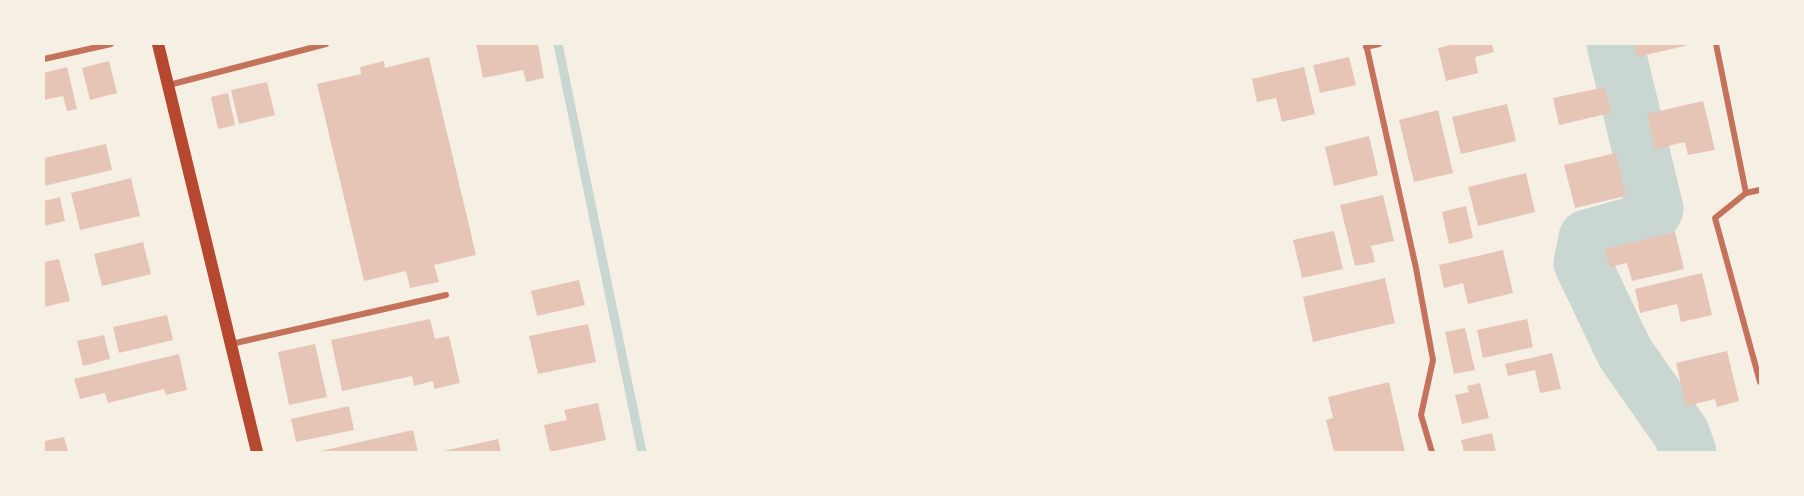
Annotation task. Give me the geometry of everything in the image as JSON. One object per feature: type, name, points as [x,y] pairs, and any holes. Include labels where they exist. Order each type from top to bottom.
[{"type":"main road","points":[[158,44],[257,453]]},
{"type":"street","points":[[44,59],[111,44]]},
{"type":"street","points":[[169,85],[326,44]]},
{"type":"street","points":[[1379,44],[1366,45],[1416,268],[1432,360],[1421,415],[1432,453]]},
{"type":"street","points":[[1716,44],[1746,193]]},
{"type":"street","points":[[1761,190],[1746,193],[1715,218],[1761,382]]},
{"type":"street","points":[[231,344],[446,295]]},
{"type":"building","points":[[476,44],[538,44],[544,78],[526,82],[523,70],[483,78]]},
{"type":"building","points":[[1455,44],[1492,44],[1494,52],[1475,57],[1478,73],[1446,81],[1438,48]]},
{"type":"building","points":[[1634,44],[1693,44],[1637,57]]},
{"type":"building","points":[[429,57],[476,255],[434,265],[439,282],[410,288],[406,271],[364,281],[317,84],[361,74],[360,67],[384,61],[385,68]]},
{"type":"building","points":[[1349,57],[1356,85],[1320,93],[1313,65]]},
{"type":"building","points":[[109,61],[117,93],[90,100],[82,68]]},
{"type":"building","points":[[67,67],[77,109],[67,111],[63,96],[44,100],[44,73]]},
{"type":"building","points":[[1304,67],[1315,114],[1282,122],[1276,98],[1257,102],[1252,79]]},
{"type":"building","points":[[267,82],[275,115],[239,124],[231,90]]},
{"type":"building","points":[[1605,87],[1611,113],[1559,125],[1553,98]]},
{"type":"building","points":[[228,93],[235,125],[218,129],[211,97]]},
{"type":"building","points":[[1703,101],[1715,150],[1688,155],[1685,142],[1655,149],[1647,114]]},
{"type":"building","points":[[1507,104],[1516,141],[1461,154],[1452,117]]},
{"type":"building","points":[[1438,110],[1453,173],[1414,182],[1399,120]]},
{"type":"building","points":[[1369,136],[1378,175],[1334,186],[1325,147]]},
{"type":"building","points":[[106,144],[112,170],[44,186],[44,158]]},
{"type":"building","points":[[1616,153],[1626,196],[1575,208],[1564,165]]},
{"type":"building","points":[[1526,173],[1535,212],[1478,226],[1468,187]]},
{"type":"building","points":[[131,178],[140,216],[80,230],[71,193]]},
{"type":"building","points":[[1383,195],[1394,241],[1371,246],[1375,262],[1355,266],[1340,205]]},
{"type":"building","points":[[60,197],[65,221],[44,226],[44,201]]},
{"type":"building","points":[[1466,206],[1473,238],[1449,244],[1442,212]]},
{"type":"building","points":[[1334,231],[1343,269],[1302,278],[1293,240]]},
{"type":"building","points":[[1675,232],[1684,269],[1632,281],[1627,263],[1610,267],[1605,249]]},
{"type":"building","points":[[143,242],[151,274],[102,286],[94,254]]},
{"type":"building","points":[[1503,250],[1513,293],[1468,304],[1463,283],[1444,288],[1439,265]]},
{"type":"building","points":[[59,259],[70,301],[44,307],[44,262]]},
{"type":"building","points":[[1702,273],[1712,315],[1681,322],[1677,304],[1640,313],[1635,289]]},
{"type":"building","points":[[1385,278],[1395,323],[1313,342],[1303,297]]},
{"type":"building","points":[[579,280],[585,305],[537,316],[531,291]]},
{"type":"building","points":[[167,315],[173,340],[119,353],[113,327]]},
{"type":"building","points":[[430,319],[435,339],[449,336],[460,383],[434,389],[433,381],[414,386],[412,376],[342,391],[331,340]]},
{"type":"building","points":[[1527,319],[1533,347],[1483,358],[1477,330]]},
{"type":"building","points":[[588,324],[596,362],[538,374],[529,336]]},
{"type":"building","points":[[1465,328],[1475,370],[1454,374],[1445,332]]},
{"type":"building","points":[[104,335],[110,359],[83,366],[77,341]]},
{"type":"building","points":[[315,344],[327,397],[289,405],[278,352]]},
{"type":"building","points":[[1727,351],[1739,401],[1717,407],[1715,399],[1686,406],[1676,363]]},
{"type":"building","points":[[1552,353],[1561,389],[1540,393],[1535,370],[1508,376],[1505,364]]},
{"type":"building","points":[[179,354],[187,390],[166,395],[164,389],[108,403],[105,393],[80,399],[74,379]]},
{"type":"building","points":[[1389,382],[1405,452],[1334,452],[1326,420],[1333,418],[1328,397]]},
{"type":"building","points":[[1480,383],[1489,418],[1462,424],[1455,395],[1469,392],[1467,386]]},
{"type":"building","points":[[598,403],[606,440],[550,452],[544,425],[567,420],[564,410]]},
{"type":"building","points":[[349,406],[354,430],[296,442],[291,419]]},
{"type":"building","points":[[413,430],[418,452],[316,452]]},
{"type":"building","points":[[1492,433],[1496,452],[1464,452],[1461,440]]},
{"type":"building","points":[[64,437],[68,452],[44,452],[44,441]]},
{"type":"building","points":[[498,439],[501,452],[439,452]]},
{"type":"waterway","points":[[558,44],[642,452]]},
{"type":"waterway","points":[[1615,44],[1655,209],[1648,221],[1587,238],[1582,263],[1625,353],[1681,433],[1688,452]]}]
